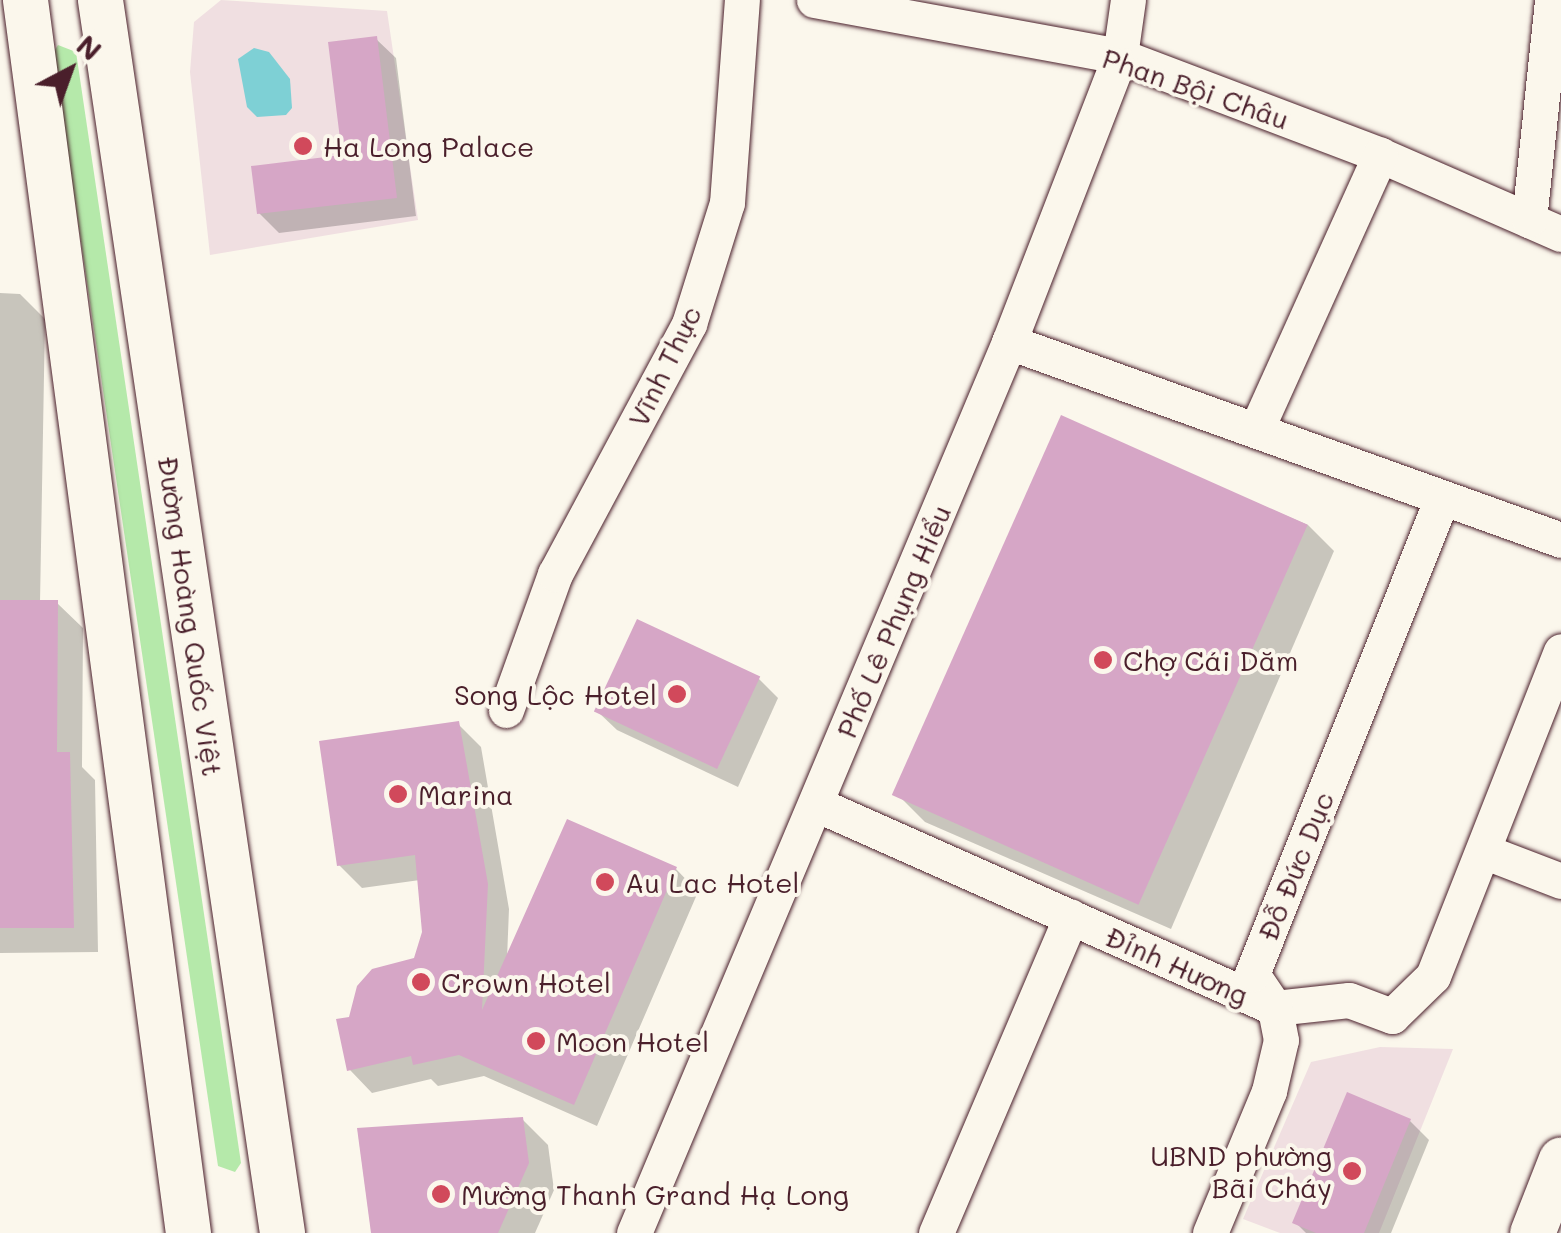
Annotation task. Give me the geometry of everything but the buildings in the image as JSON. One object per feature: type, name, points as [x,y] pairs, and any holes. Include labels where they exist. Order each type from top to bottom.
[{"type":"main road","points":[[25,0],[188,1233]]},
{"type":"main road","name":"Đường Hoàng Quốc Việt","points":[[100,0],[282,1233]]},
{"type":"main road","points":[[1532,1233],[1561,1159]]},
{"type":"street","name":"Vĩnh Thực","points":[[506,710],[555,574],[689,324],[727,202],[742,0]]},
{"type":"street","name":"Phan Bội Châu","points":[[814,0],[1120,56],[1380,155],[1545,227]]},
{"type":"street","name":"Phố Lê Phụng Hiểu","points":[[634,1233],[1009,342],[1120,56],[1128,0]]},
{"type":"street","points":[[1545,227],[1552,0]]},
{"type":"street","points":[[1256,430],[1380,155]]},
{"type":"street","points":[[1009,342],[1561,540]]},
{"type":"street","name":"Đỗ Đức Dục","points":[[1222,1229],[1270,1091],[1281,1040],[1275,1008],[1252,974],[1442,498]]},
{"type":"street","name":"Đỉnh Hương","points":[[816,804],[1275,1008],[1349,1000],[1392,1016],[1406,1010],[1433,976],[1561,651]]},
{"type":"street","points":[[1484,851],[1561,881]]},
{"type":"street","points":[[936,1233],[1071,917]]},
{"type":"shaded area","name":"Ha Long Palace","points":[[221,0],[387,11],[418,220],[210,255],[190,72],[194,22]]},
{"type":"shaded area","points":[[1380,1047],[1453,1049],[1379,1233],[1280,1233],[1243,1219],[1311,1062]]},
{"type":"green space","points":[[58,45],[76,52],[241,1163],[235,1172],[218,1166],[53,53]]},
{"type":"water","points":[[254,48],[269,52],[290,79],[292,108],[286,115],[257,117],[247,107],[238,59]]},
{"type":"place","name":"Ha Long Palace","points":[[303,146]]},
{"type":"place","name":"Chợ Cái Dăm","points":[[1103,660]]},
{"type":"place","name":"Song Lộc Hotel","points":[[677,694]]},
{"type":"place","name":"Marina","points":[[398,794]]},
{"type":"place","name":"Au Lac Hotel","points":[[605,882]]},
{"type":"place","name":"Crown Hotel","points":[[421,982]]},
{"type":"place","name":"Moon Hotel","points":[[536,1041]]},
{"type":"place","name":"UBND phường Bãi Cháy","points":[[1352,1171]]},
{"type":"place","name":"Mường Thanh Grand Hạ Long","points":[[441,1194]]}]
